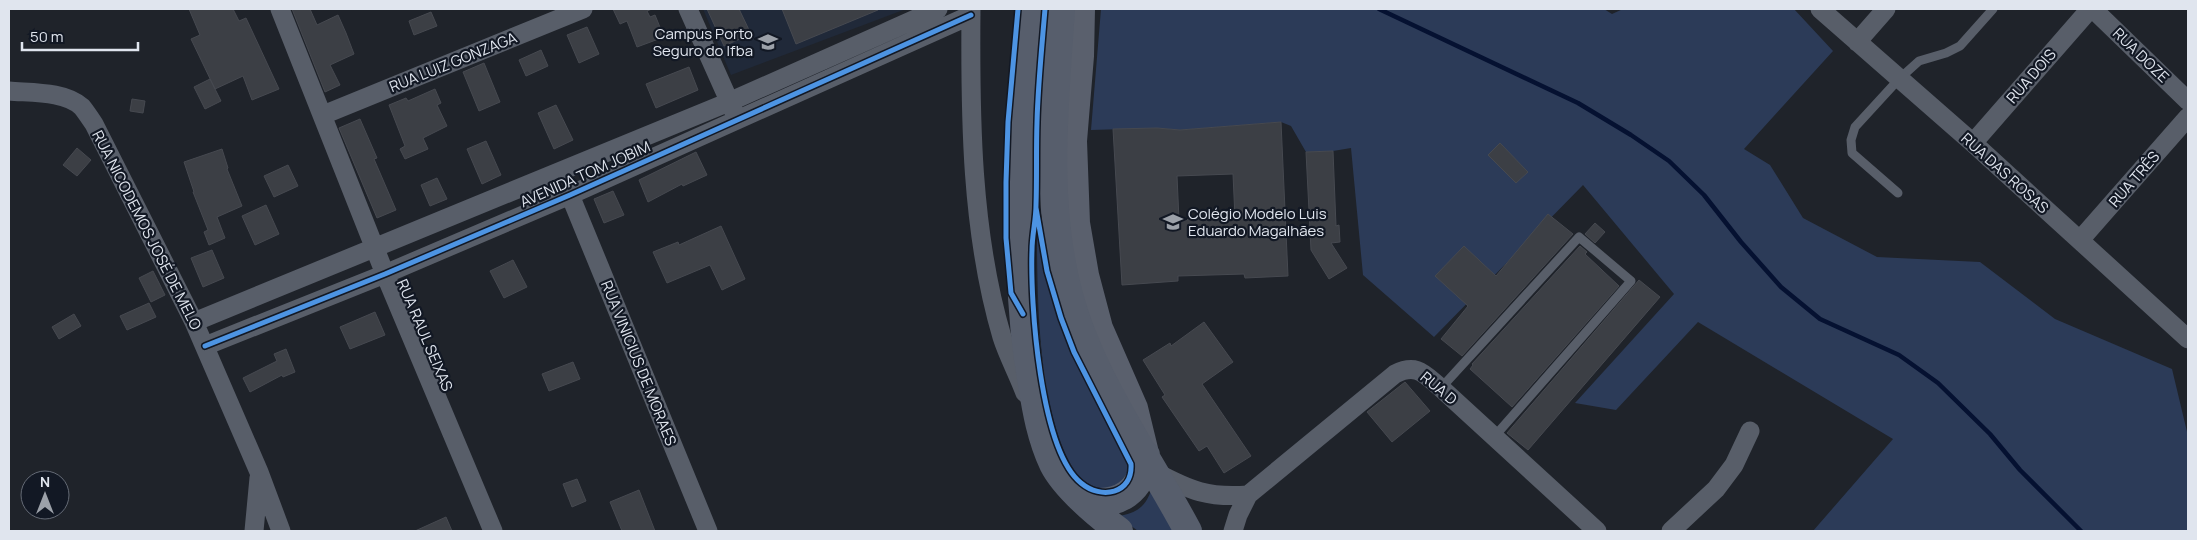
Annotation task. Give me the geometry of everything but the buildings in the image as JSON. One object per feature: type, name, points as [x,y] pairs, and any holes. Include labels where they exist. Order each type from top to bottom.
[{"type":"main road","points":[[1031,9],[1023,112],[1020,260],[1026,348],[1038,425],[1054,465],[1067,483],[1083,500],[1119,531]]},
{"type":"main road","points":[[1066,9],[1060,22],[1054,141],[1057,243],[1068,293],[1085,339],[1112,397],[1188,531]]},
{"type":"main road","points":[[1083,500],[1096,503],[1109,502],[1121,498],[1132,490],[1140,480],[1145,468],[1151,463]]},
{"type":"street","name":"RUA RAUL SEIXAS","points":[[280,9],[385,274],[493,531]]},
{"type":"street","name":"RUA LUIZ GONZAGA","points":[[323,115],[583,9]]},
{"type":"street","points":[[688,9],[738,120]]},
{"type":"street","name":"AVENIDA TOM JOBIM","points":[[194,322],[729,102],[938,9]]},
{"type":"street","points":[[1082,9],[1081,56],[1074,141],[1077,223],[1086,275],[1100,328],[1135,408],[1151,463],[1200,493],[1224,497],[1248,495]]},
{"type":"street","name":"RUA DAS ROSAS","points":[[1820,9],[1973,143],[2188,339]]},
{"type":"street","points":[[1857,42],[1886,9]]},
{"type":"street","name":"RUA DOZE","points":[[2091,9],[2188,102]]},
{"type":"street","name":"RUA DOIS","points":[[1973,143],[2091,9]]},
{"type":"street","points":[[971,12],[972,116],[978,207],[988,280],[1002,338],[1038,425]]},
{"type":"street","name":"AVENIDA TOM JOBIM","points":[[204,346],[385,274],[577,192],[971,12]]},
{"type":"street","name":"RUA NICODEMOS JOSÉ DE MELO","points":[[9,90],[60,97],[72,101],[82,108],[94,124],[194,322],[259,472],[280,531]]},
{"type":"street","name":"RUA TRÊS","points":[[2080,240],[2188,117]]},
{"type":"street","name":"RUA VINICIUS DE MORAES","points":[[573,166],[577,192],[708,531]]},
{"type":"street","points":[[246,300],[256,324]]},
{"type":"street","name":"RUA D","points":[[1233,531],[1238,515],[1248,495],[1395,374],[1404,369],[1414,368],[1422,372],[1441,388],[1598,531]]},
{"type":"street","points":[[1671,531],[1716,489],[1734,465],[1750,431]]},
{"type":"street","points":[[254,531],[259,472]]},
{"type":"lane","points":[[1898,193],[1852,153],[1851,140],[1855,127],[1899,78],[1919,61],[1946,53],[1960,46],[1993,9]]},
{"type":"lane","points":[[1441,388],[1580,237],[1631,281],[1494,437]]},
{"type":"shaded area","name":"Campus Porto Seguro do Ifba","points":[[703,9],[906,9],[731,75]]},
{"type":"shaded area","points":[[1101,9],[1604,9],[1612,14],[1623,9],[1794,9],[1833,51],[1744,149],[1770,165],[1803,218],[1877,257],[1980,262],[2055,319],[2172,369],[2188,436],[2188,531],[1813,531],[1893,439],[1698,322],[1616,410],[1575,403],[1674,294],[1583,185],[1434,337],[1363,275],[1351,148],[1306,152],[1291,126],[1281,122],[1180,130],[1157,128],[1091,130]]},
{"type":"shaded area","points":[[1037,224],[1044,273],[1070,350],[1127,462],[1128,472],[1126,477],[1122,482],[1112,487],[1097,487],[1084,481],[1074,470],[1059,438],[1045,379],[1041,346]]},
{"type":"shaded area","points":[[1152,488],[1175,531],[1138,531],[1118,516],[1131,513],[1140,508],[1147,500]]},
{"type":"waterway","points":[[1379,9],[1578,103],[1631,135],[1669,161],[1704,195],[1741,242],[1781,287],[1820,319],[1899,355],[1938,383],[1990,434],[2020,470],[2081,531]]},
{"type":"cycle path","points":[[1018,9],[1008,122],[1006,238],[1011,293],[1023,314]]},
{"type":"cycle path","points":[[1036,208],[1047,271],[1061,318],[1074,352],[1131,464],[1127,482],[1121,488],[1114,491],[1106,492],[1089,488],[1081,483],[1067,466],[1056,440],[1040,374],[1033,304],[1032,250],[1036,211],[1037,132],[1038,94],[1045,9]]},
{"type":"cycle path","points":[[205,346],[385,274],[570,195],[971,15]]},
{"type":"place","name":"Campus Porto Seguro do Ifba","points":[[768,42]]},
{"type":"place","name":"Colégio Modelo Luis Eduardo Magalhães","points":[[1173,222]]}]
